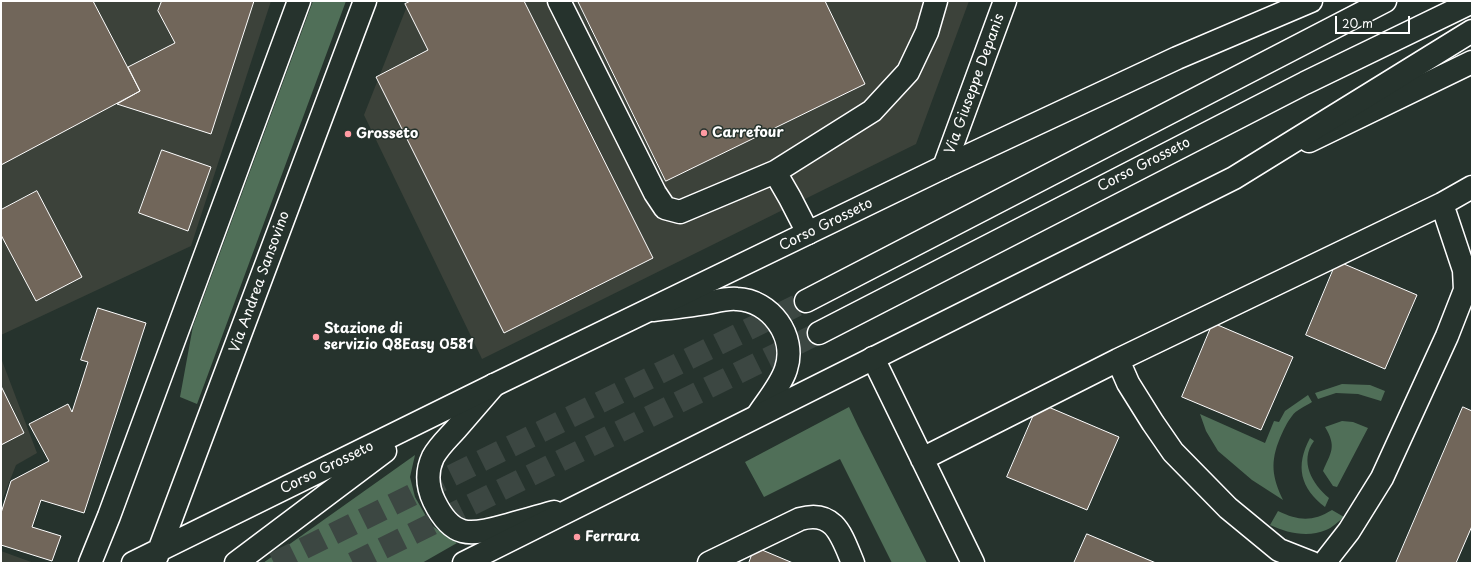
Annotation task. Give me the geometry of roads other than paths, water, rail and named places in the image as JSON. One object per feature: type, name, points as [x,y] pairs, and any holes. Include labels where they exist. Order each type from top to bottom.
[{"type":"main road","points":[[90,563],[109,516],[299,1]]},
{"type":"main road","name":"Via Andrea Sansovino","points":[[154,559],[365,1]]},
{"type":"main road","points":[[559,1],[655,192],[666,208],[680,212],[775,172],[872,111],[908,72],[927,32],[936,1]]},
{"type":"main road","name":"Via Giuseppe Depanis","points":[[944,167],[1005,1]]},
{"type":"main road","name":"Corso Grosseto","points":[[1177,58],[1287,1]]},
{"type":"main road","name":"Corso Grosseto","points":[[133,563],[154,559],[494,385],[650,311],[944,167],[1177,58],[1311,1]]},
{"type":"main road","points":[[806,301],[1385,1]]},
{"type":"main road","name":"Corso Grosseto","points":[[819,333],[1305,83],[1472,2]]},
{"type":"main road","name":"Corso Grosseto","points":[[1234,178],[1472,31]]},
{"type":"main road","name":"Corso Grosseto","points":[[464,563],[575,506],[1234,178],[1472,62]]},
{"type":"main road","points":[[775,172],[808,233]]},
{"type":"main road","points":[[922,459],[1118,360],[1442,204],[1472,186]]},
{"type":"main road","points":[[1324,563],[1349,531],[1382,478],[1447,336],[1465,290],[1464,270],[1442,204]]},
{"type":"main road","name":"Corso Grosseto","points":[[650,311],[729,299],[752,301],[770,311],[777,319],[782,329],[788,346],[788,360],[782,380],[758,415]]},
{"type":"main road","points":[[873,358],[973,563]]},
{"type":"main road","points":[[1118,360],[1128,382],[1173,452],[1228,508],[1279,550],[1312,563]]},
{"type":"main road","name":"Corso Grosseto","points":[[494,385],[438,449],[430,464],[428,473],[429,487],[434,501],[444,517],[455,528],[474,533],[575,506]]},
{"type":"main road","points":[[236,563],[428,419]]},
{"type":"main road","points":[[708,563],[800,519],[817,516],[825,518],[832,523],[838,531],[853,563]]},
{"type":"tunnel","points":[[274,563],[806,301]]},
{"type":"tunnel","points":[[353,563],[819,333]]},
{"type":"place","name":"Carrefour","points":[[704,133]]},
{"type":"place","name":"Grosseto","points":[[348,134]]},
{"type":"place","name":"Stazione di servizio Q8Easy 0581","points":[[316,337]]},
{"type":"place","name":"Ferrara","points":[[577,537]]}]
